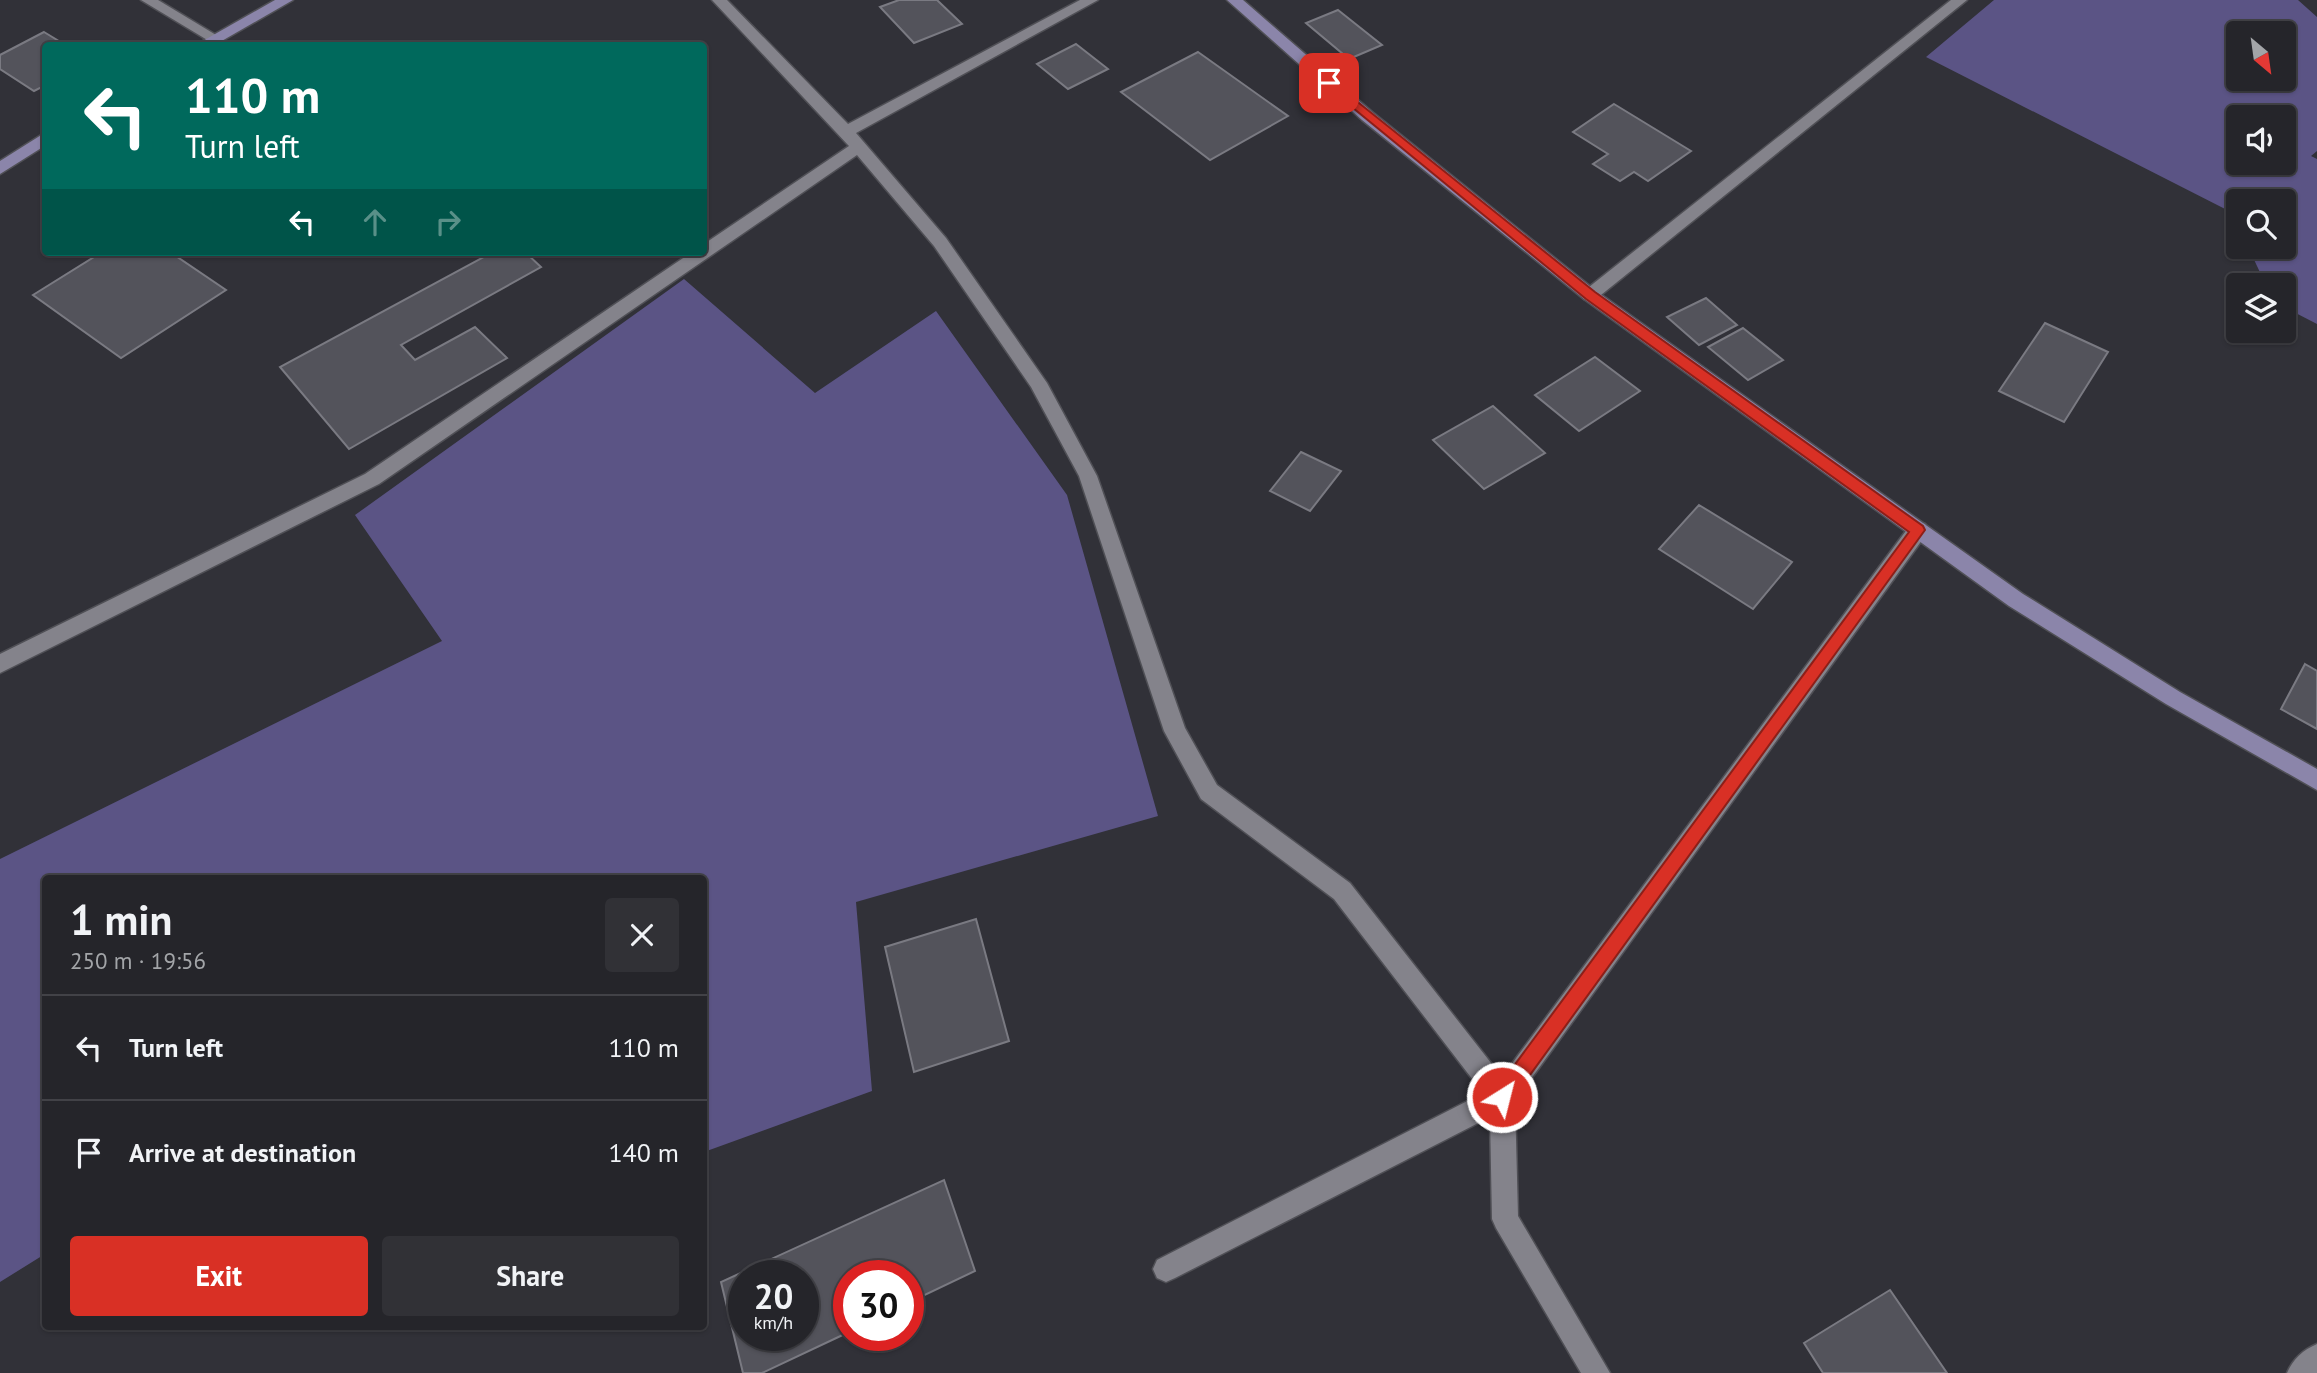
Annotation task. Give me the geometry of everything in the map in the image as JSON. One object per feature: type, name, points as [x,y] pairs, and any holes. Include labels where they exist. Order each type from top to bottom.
[{"type":"street","points":[[148,0],[207,42],[286,0]]},
{"type":"street","points":[[719,0],[852,140],[940,242],[1038,383],[1088,476],[1175,731],[1209,792],[1342,891],[1502,1097],[1505,1219],[1596,1373]]},
{"type":"street","points":[[707,242],[852,140],[1091,0]]},
{"type":"street","points":[[1234,0],[1367,116],[1590,295],[2016,600],[2173,698],[2317,780]]},
{"type":"street","points":[[1590,295],[1960,0]]},
{"type":"street","points":[[0,169],[42,139]]},
{"type":"street","points":[[0,664],[372,479],[688,256]]},
{"type":"street","points":[[1166,1269],[1502,1097],[1918,530]]},
{"type":"street","points":[[2301,1373],[2317,1358]]},
{"type":"shaded area","points":[[1994,0],[2298,0],[2317,17],[2317,151],[2311,156],[2317,159],[2317,324],[2296,313],[2296,273],[2260,273],[2254,259],[2296,259],[2296,189],[2226,189],[2226,209],[1926,57]]},
{"type":"shaded area","points":[[684,279],[815,393],[936,311],[1067,495],[1158,816],[856,902],[872,1091],[707,1151],[707,875],[42,875],[42,1256],[0,1282],[0,859],[442,641],[355,515]]},
{"type":"building","points":[[899,0],[937,0],[962,24],[914,43],[880,7]]},
{"type":"building","points":[[1338,10],[1382,45],[1349,59],[1306,23]]},
{"type":"building","points":[[44,32],[60,42],[42,42],[42,87],[34,91],[0,69],[0,55]]},
{"type":"building","points":[[1076,44],[1108,69],[1068,89],[1037,64]]},
{"type":"building","points":[[1198,52],[1288,116],[1210,160],[1121,92]]},
{"type":"building","points":[[1614,104],[1691,151],[1648,181],[1634,172],[1620,181],[1593,164],[1608,154],[1573,132]]},
{"type":"building","points":[[96,256],[176,256],[226,290],[121,358],[33,295]]},
{"type":"building","points":[[486,256],[529,256],[541,267],[401,345],[415,360],[475,327],[507,358],[349,449],[280,367]]},
{"type":"building","points":[[1706,298],[1737,325],[1699,345],[1667,317]]},
{"type":"building","points":[[2045,323],[2108,352],[2064,422],[1999,391]]},
{"type":"building","points":[[1743,328],[1783,360],[1748,380],[1708,347]]},
{"type":"building","points":[[1595,357],[1640,391],[1579,431],[1535,395]]},
{"type":"building","points":[[1493,406],[1545,453],[1484,489],[1433,440]]},
{"type":"building","points":[[1301,452],[1341,471],[1310,511],[1270,491]]},
{"type":"building","points":[[1699,505],[1792,562],[1753,609],[1659,549]]},
{"type":"building","points":[[2305,664],[2317,671],[2317,729],[2281,709]]},
{"type":"building","points":[[976,919],[1009,1041],[914,1072],[885,947]]},
{"type":"building","points":[[944,1180],[975,1271],[924,1295],[924,1260],[833,1260],[833,1340],[819,1346],[819,1260],[769,1260]]},
{"type":"building","points":[[728,1279],[728,1311],[721,1282]]},
{"type":"building","points":[[1890,1290],[1947,1373],[1823,1373],[1804,1343]]},
{"type":"building","points":[[738,1351],[809,1351],[762,1373],[743,1373]]},
{"type":"route","points":[[1329,83],[1590,295],[1918,530],[1502,1097]]}]
